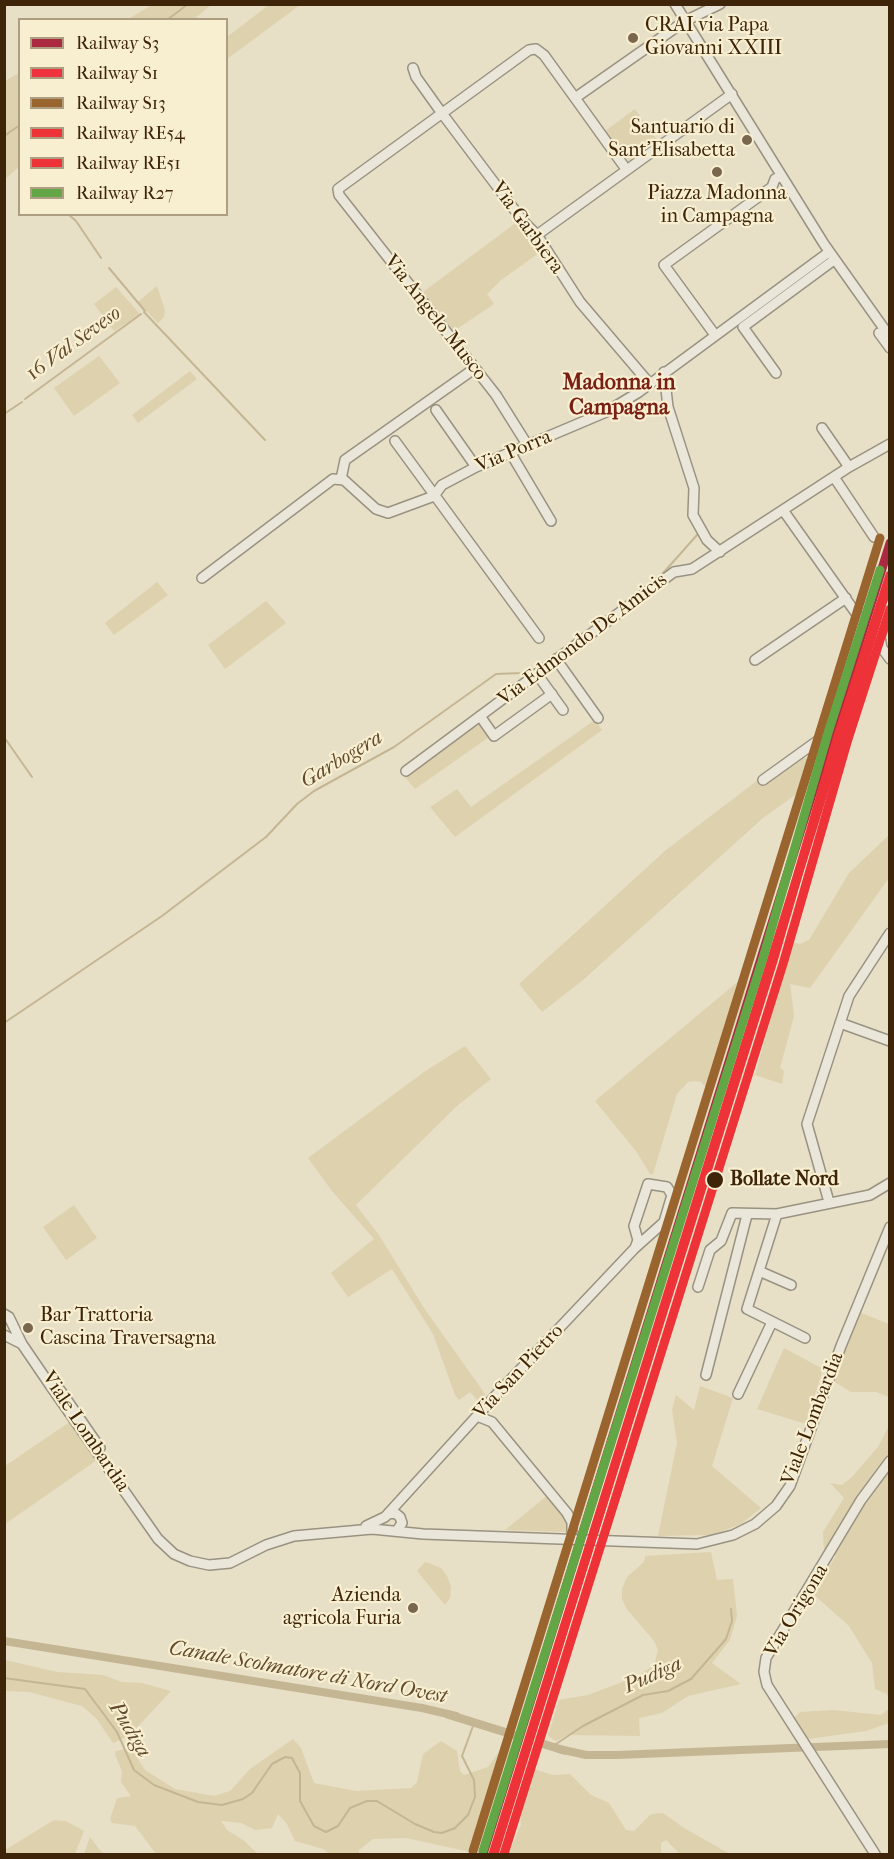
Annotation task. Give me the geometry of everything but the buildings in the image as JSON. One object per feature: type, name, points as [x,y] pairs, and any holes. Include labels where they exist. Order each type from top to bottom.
[{"type":"street","points":[[675,4],[831,256],[890,337]]},
{"type":"street","points":[[575,98],[685,21],[720,4]]},
{"type":"street","points":[[441,112],[532,48],[544,55],[626,169]]},
{"type":"street","name":"Via Garbiera","points":[[413,68],[416,77],[441,112],[523,221],[537,235],[580,302],[649,383]]},
{"type":"street","points":[[537,235],[732,94]]},
{"type":"street","name":"Via Angelo Musco","points":[[441,112],[339,187],[338,192],[474,369],[496,394],[528,446]]},
{"type":"street","points":[[770,188],[773,163]]},
{"type":"street","points":[[715,335],[664,265],[770,188],[775,179],[784,180]]},
{"type":"street","points":[[776,373],[743,327],[831,256]]},
{"type":"street","name":"Via Porra","points":[[341,478],[384,513],[434,496],[442,485],[476,467],[606,412],[831,256]]},
{"type":"street","points":[[841,270],[850,292],[890,348]]},
{"type":"street","points":[[202,578],[329,481],[341,478],[345,460],[474,369]]},
{"type":"street","points":[[664,372],[670,416],[694,488],[693,515],[707,540],[720,552]]},
{"type":"street","points":[[436,410],[476,467]]},
{"type":"street","points":[[822,428],[849,467]]},
{"type":"street","points":[[395,441],[539,638]]},
{"type":"street","name":"Via Edmondo De Amicis","points":[[406,771],[674,572],[692,569],[849,467],[890,444]]},
{"type":"street","points":[[510,452],[551,520]]},
{"type":"street","points":[[834,477],[874,537]]},
{"type":"street","points":[[764,780],[820,739],[858,615],[783,510]]},
{"type":"street","points":[[755,660],[846,598]]},
{"type":"street","points":[[890,605],[880,644],[890,659]]},
{"type":"street","points":[[556,659],[598,718]]},
{"type":"street","points":[[537,674],[563,710]]},
{"type":"street","points":[[480,716],[494,736],[552,694]]},
{"type":"street","points":[[829,1202],[807,1124],[849,996],[890,933]]},
{"type":"street","points":[[840,1023],[890,1041]]},
{"type":"street","points":[[698,1287],[710,1250],[721,1241],[729,1215],[777,1214],[870,1195],[890,1183]]},
{"type":"street","name":"Via San Pietro","points":[[387,1516],[477,1416],[635,1248],[664,1222],[672,1195],[667,1187],[648,1184],[634,1226],[638,1240],[635,1248]]},
{"type":"street","points":[[777,1214],[747,1309],[805,1338]]},
{"type":"street","points":[[706,1375],[722,1304],[747,1215]]},
{"type":"street","name":"Viale Lombardia","points":[[4,1314],[22,1344],[39,1365],[65,1407],[130,1499],[165,1547],[181,1558],[200,1564],[230,1563],[266,1545],[294,1536],[387,1528],[423,1533],[656,1544],[709,1542],[742,1531],[776,1506],[790,1486],[841,1346],[890,1227]]},
{"type":"street","points":[[759,1271],[790,1285]]},
{"type":"street","points":[[738,1394],[772,1322]]},
{"type":"street","points":[[4,1333],[11,1323]]},
{"type":"street","name":"Viale Lombardia","points":[[4,1333],[22,1344]]},
{"type":"street","points":[[477,1416],[486,1418],[499,1430],[567,1513],[572,1522],[572,1531]]},
{"type":"street","points":[[795,1444],[805,1447]]},
{"type":"street","name":"Via Origona","points":[[875,1854],[767,1685],[764,1672],[766,1658],[861,1500],[890,1461]]},
{"type":"street","points":[[398,1529],[403,1497]]},
{"type":"street","points":[[387,1528],[387,1516],[395,1513],[401,1518]]},
{"type":"street","name":"Viale Lombardia","points":[[356,1530],[387,1516]]},
{"type":"street","name":"Viale Lombardia","points":[[401,1518],[423,1533]]},
{"type":"shaded area","points":[[152,4],[211,5],[195,18],[130,18]]},
{"type":"shaded area","points":[[270,4],[300,5],[228,58],[228,36]]},
{"type":"shaded area","points":[[18,74],[18,168],[5,179],[5,81]]},
{"type":"shaded area","points":[[635,109],[657,140],[629,161],[605,131]]},
{"type":"shaded area","points":[[517,222],[539,253],[501,280],[487,294],[494,304],[454,331],[423,292]]},
{"type":"shaded area","points":[[157,286],[165,310],[164,317],[158,323],[138,302]]},
{"type":"shaded area","points":[[116,287],[140,314],[114,331],[94,304]]},
{"type":"shaded area","points":[[99,356],[120,383],[74,416],[54,388]]},
{"type":"shaded area","points":[[190,371],[197,379],[138,423],[132,415]]},
{"type":"shaded area","points":[[157,582],[168,595],[114,635],[105,623]]},
{"type":"shaded area","points":[[266,601],[286,623],[225,669],[208,645]]},
{"type":"shaded area","points":[[595,720],[602,730],[455,837],[430,807],[457,789],[471,807]]},
{"type":"shaded area","points":[[479,722],[489,737],[415,789],[404,776]]},
{"type":"shaded area","points":[[800,757],[816,761],[809,785],[763,818],[583,980],[542,1012],[519,984],[666,850],[758,780],[762,785]]},
{"type":"shaded area","points":[[889,835],[889,878],[810,988],[790,984],[794,1016],[780,1068],[784,1071],[782,1084],[755,1075],[792,942],[800,944],[809,940],[849,873]]},
{"type":"shaded area","points":[[741,979],[749,981],[712,1094],[701,1082],[695,1081],[688,1082],[677,1094],[653,1174],[650,1174],[636,1151],[595,1101]]},
{"type":"shaded area","points":[[465,1046],[491,1079],[458,1105],[356,1205],[379,1235],[424,1308],[485,1394],[481,1404],[470,1392],[459,1400],[455,1395],[433,1334],[392,1269],[348,1297],[331,1273],[374,1239],[332,1191],[308,1158],[424,1072]]},
{"type":"shaded area","points":[[74,1205],[97,1238],[66,1260],[43,1227]]},
{"type":"shaded area","points":[[859,1312],[889,1324],[889,1397],[876,1392],[851,1392],[833,1381]]},
{"type":"shaded area","points":[[784,1348],[823,1369],[806,1424],[757,1409]]},
{"type":"shaded area","points":[[700,1386],[733,1398],[712,1466],[761,1508],[741,1524],[712,1535],[658,1536],[677,1443],[672,1410],[676,1395],[694,1410]]},
{"type":"shaded area","points":[[71,1421],[97,1460],[5,1524],[5,1466]]},
{"type":"shaded area","points":[[889,1426],[889,1702],[887,1694],[875,1689],[872,1663],[849,1626],[812,1593],[836,1556],[824,1549],[823,1532],[844,1498],[830,1483],[842,1485],[852,1477],[878,1447]]},
{"type":"shaded area","points":[[548,1495],[567,1520],[568,1532],[505,1530]]},
{"type":"shaded area","points":[[711,1552],[717,1580],[733,1579],[737,1616],[730,1640],[712,1663],[741,1684],[688,1696],[662,1713],[639,1718],[640,1736],[568,1735],[556,1741],[548,1736],[559,1700],[588,1695],[638,1676],[654,1665],[658,1650],[654,1641],[626,1608],[622,1599],[622,1589],[627,1577],[644,1562],[645,1556]]},
{"type":"shaded area","points":[[425,1562],[441,1568],[447,1576],[451,1587],[450,1598],[445,1605],[417,1571]]},
{"type":"shaded area","points":[[5,1660],[57,1672],[103,1675],[122,1682],[142,1683],[171,1691],[130,1735],[113,1743],[96,1718],[82,1706],[29,1692],[5,1691]]},
{"type":"shaded area","points":[[889,1709],[889,1723],[866,1731],[808,1739],[794,1718],[800,1712],[833,1710],[881,1715]]},
{"type":"shaded area","points":[[448,1710],[567,1747],[565,1755],[445,1718]]},
{"type":"shaded area","points":[[293,1739],[301,1748],[314,1783],[356,1791],[411,1788],[417,1782],[423,1754],[441,1741],[457,1751],[460,1771],[464,1775],[488,1767],[504,1745],[509,1745],[512,1750],[500,1772],[499,1788],[484,1821],[475,1853],[406,1838],[373,1839],[359,1850],[359,1854],[329,1854],[323,1849],[295,1841],[287,1824],[278,1814],[272,1828],[255,1830],[241,1823],[221,1821],[227,1830],[243,1840],[258,1854],[156,1854],[135,1826],[112,1823],[110,1819],[117,1798],[131,1796],[121,1782],[122,1771],[115,1755],[116,1751],[131,1748],[145,1770],[175,1789],[214,1796],[230,1791],[250,1769]]},
{"type":"shaded area","points":[[534,1769],[553,1775],[570,1774],[591,1795],[609,1803],[626,1830],[634,1831],[651,1814],[663,1813],[684,1828],[730,1854],[680,1854],[666,1840],[661,1843],[661,1854],[508,1854],[521,1825],[520,1810],[527,1776]]},
{"type":"shaded area","points":[[54,1820],[66,1821],[84,1831],[75,1854],[5,1854],[5,1850]]},
{"type":"shaded area","points":[[90,1837],[99,1849],[104,1854],[84,1854]]},
{"type":"pier","points":[[518,1731],[538,1737],[535,1747],[515,1740]]},
{"type":"waterway","points":[[170,18],[188,4]]},
{"type":"waterway","points":[[4,136],[18,126]]},
{"type":"waterway","points":[[70,216],[101,258]]},
{"type":"waterway","points":[[109,268],[145,311]]},
{"type":"waterway","name":"16 Val Seveso","points":[[144,312],[265,440]]},
{"type":"waterway","name":"16 Val Seveso","points":[[25,399],[141,314]]},
{"type":"waterway","name":"16 Val Seveso","points":[[4,414],[22,402]]},
{"type":"waterway","name":"Garbogera","points":[[632,598],[665,571],[697,535]]},
{"type":"waterway","name":"Garbogera","points":[[4,1023],[162,916],[266,837],[297,804],[314,791],[394,747],[496,674],[521,673],[536,669]]},
{"type":"waterway","points":[[4,737],[32,777]]},
{"type":"waterway","name":"Pudiga","points":[[556,1744],[583,1726],[643,1695],[668,1691],[691,1679],[726,1639],[732,1621],[731,1609]]},
{"type":"waterway","name":"Canale Scolmatore di Nord Ovest","points":[[4,1641],[422,1708],[456,1716]]},
{"type":"waterway","name":"Pudiga","points":[[4,1678],[85,1689],[117,1732],[134,1770],[154,1785],[198,1802],[222,1805],[243,1799],[252,1793],[272,1764],[285,1757],[292,1758],[300,1773],[300,1801],[314,1826],[326,1832],[338,1826],[350,1808],[367,1801],[377,1801],[415,1824],[434,1832],[442,1833],[455,1828],[468,1815],[475,1797],[474,1780],[462,1756],[473,1726]]},
{"type":"waterway","name":"Canale Scolmatore di Nord Ovest","points":[[559,1749],[586,1755],[617,1755],[890,1744]]},
{"type":"rail line","name":"S13","points":[[473,1851],[880,538]]},
{"type":"rail line","name":"S3","points":[[483,1854],[890,543]]},
{"type":"rail line","name":"R27","points":[[483,1851],[763,958],[828,733],[880,570]]},
{"type":"rail line","name":"RE54","points":[[493,1854],[773,961],[838,736],[890,575]]},
{"type":"rail line","name":"S1","points":[[494,1854],[890,578]]},
{"type":"rail line","name":"RE51","points":[[504,1854],[783,964],[848,739],[890,609]]},
{"type":"place","name":"CRAI via Papa Giovanni XXIII","points":[[633,38]]},
{"type":"place","name":"Santuario di Sant'Elisabetta","points":[[747,140]]},
{"type":"place","name":"Piazza Madonna in Campagna","points":[[717,172]]},
{"type":"place","name":"Bollate Nord","points":[[715,1180]]},
{"type":"place","name":"Bar Trattoria Cascina Traversagna","points":[[28,1328]]},
{"type":"place","name":"Azienda agricola Furia","points":[[413,1608]]},
{"type":"district","name":"Madonna in Campagna","points":[[619,396]]}]
